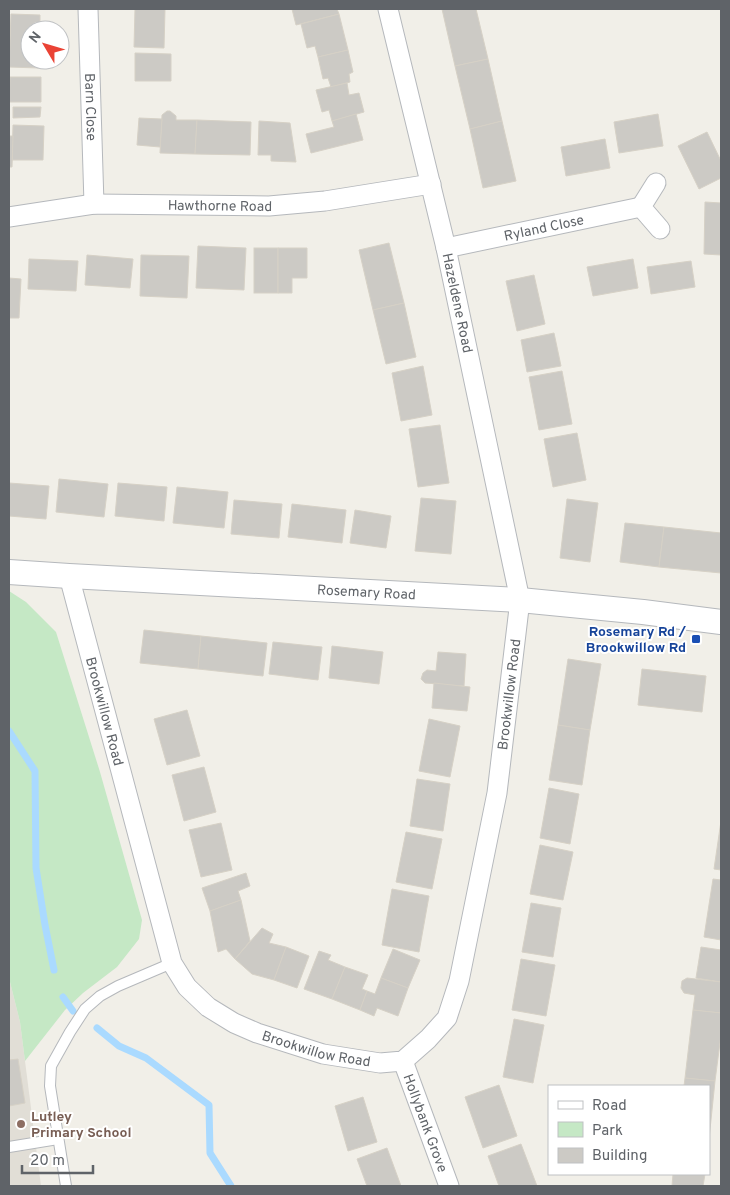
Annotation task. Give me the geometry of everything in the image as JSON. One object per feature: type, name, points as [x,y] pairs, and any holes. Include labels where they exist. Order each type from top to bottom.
[{"type":"street","name":"Barn Close","points":[[88,9],[94,204]]},
{"type":"street","name":"Hazeldene Road","points":[[388,9],[446,248],[520,600]]},
{"type":"street","points":[[656,183],[641,207],[660,229]]},
{"type":"street","name":"Hawthorne Road","points":[[9,217],[94,204],[269,206],[325,200],[431,184]]},
{"type":"street","name":"Ryland Close","points":[[446,248],[641,207]]},
{"type":"street","name":"Rosemary Road","points":[[9,572],[520,600],[721,622]]},
{"type":"street","name":"Brookwillow Road","points":[[70,576],[172,963],[187,987],[208,1008],[234,1023],[257,1033],[322,1054],[380,1063],[403,1061],[448,1018],[459,981],[497,793],[520,600]]},
{"type":"street","name":"Hollybank Grove","points":[[403,1061],[449,1186]]},
{"type":"lane","points":[[66,1186],[50,1086],[51,1066],[85,1009],[100,996],[118,986],[172,963]]},
{"type":"lane","points":[[9,1147],[58,1138]]},
{"type":"shaded area","name":"Lutley Primary School","points":[[9,978],[20,1022],[41,1186],[9,1186]]},
{"type":"green space","points":[[9,591],[26,602],[56,632],[100,772],[142,920],[139,939],[117,967],[83,993],[65,1010],[25,1061],[20,1022],[9,978]]},
{"type":"building","points":[[135,9],[165,9],[164,48],[134,47]]},
{"type":"building","points":[[292,9],[337,9],[339,14],[296,25]]},
{"type":"building","points":[[442,9],[476,9],[488,59],[455,66]]},
{"type":"building","points":[[11,14],[40,15],[40,20],[20,20],[20,67],[9,67]]},
{"type":"building","points":[[339,14],[348,50],[318,57],[315,46],[307,48],[301,24]]},
{"type":"building","points":[[348,50],[353,72],[349,74],[350,82],[331,87],[328,78],[323,79],[318,57]]},
{"type":"building","points":[[135,53],[171,54],[171,81],[135,81]]},
{"type":"building","points":[[488,59],[502,121],[470,129],[455,66]]},
{"type":"building","points":[[10,77],[41,77],[41,102],[9,102]]},
{"type":"building","points":[[347,83],[349,95],[359,93],[364,112],[332,121],[329,110],[322,112],[316,90]]},
{"type":"building","points":[[13,107],[41,107],[40,117],[13,118]]},
{"type":"building","points":[[167,111],[176,116],[176,120],[197,120],[195,154],[160,153],[162,115]]},
{"type":"building","points":[[356,114],[363,140],[311,153],[306,134],[334,127],[332,121]]},
{"type":"building","points":[[658,114],[663,146],[619,153],[614,122]]},
{"type":"building","points":[[139,118],[162,119],[160,147],[137,145]]},
{"type":"building","points":[[197,120],[251,122],[250,155],[195,154]]},
{"type":"building","points":[[259,121],[290,123],[296,162],[271,161],[271,155],[258,155]]},
{"type":"building","points":[[502,121],[516,181],[483,188],[470,129]]},
{"type":"building","points":[[13,125],[44,126],[43,160],[12,160]]},
{"type":"building","points":[[707,132],[721,161],[721,178],[699,189],[678,146]]},
{"type":"building","points":[[9,136],[13,136],[12,167],[9,167]]},
{"type":"building","points":[[605,139],[610,168],[566,176],[561,147]]},
{"type":"building","points":[[705,202],[721,203],[721,255],[704,254]]},
{"type":"building","points":[[389,243],[404,303],[373,310],[359,250]]},
{"type":"building","points":[[198,246],[246,248],[244,290],[196,288]]},
{"type":"building","points":[[254,248],[278,248],[278,293],[254,293]]},
{"type":"building","points":[[278,248],[307,248],[307,278],[292,278],[292,293],[278,293]]},
{"type":"building","points":[[87,255],[133,259],[130,288],[85,285]]},
{"type":"building","points":[[141,255],[189,256],[187,298],[140,296]]},
{"type":"building","points":[[29,259],[78,261],[76,291],[28,289]]},
{"type":"building","points":[[633,259],[638,288],[593,296],[587,267]]},
{"type":"building","points":[[691,261],[695,287],[651,294],[647,267]]},
{"type":"building","points":[[534,275],[545,324],[517,331],[506,281]]},
{"type":"building","points":[[9,278],[21,279],[19,318],[9,318]]},
{"type":"building","points":[[404,303],[416,357],[386,364],[373,310]]},
{"type":"building","points":[[554,333],[561,366],[527,372],[521,340]]},
{"type":"building","points":[[423,366],[432,415],[401,421],[392,373]]},
{"type":"building","points":[[562,371],[572,424],[539,430],[529,377]]},
{"type":"building","points":[[440,425],[449,483],[418,487],[409,429]]},
{"type":"building","points":[[577,433],[586,480],[553,487],[544,439]]},
{"type":"building","points":[[59,479],[108,484],[104,517],[56,512]]},
{"type":"building","points":[[9,483],[49,486],[46,519],[9,516]]},
{"type":"building","points":[[118,483],[167,487],[164,521],[115,516]]},
{"type":"building","points":[[177,487],[228,492],[224,528],[173,523]]},
{"type":"building","points":[[421,498],[456,501],[451,554],[415,551]]},
{"type":"building","points":[[567,499],[598,503],[590,562],[560,558]]},
{"type":"building","points":[[234,500],[282,504],[279,538],[231,534]]},
{"type":"building","points":[[292,504],[346,510],[342,543],[288,537]]},
{"type":"building","points":[[355,510],[391,516],[386,548],[350,543]]},
{"type":"building","points":[[625,523],[664,527],[659,567],[620,562]]},
{"type":"building","points":[[664,527],[721,533],[721,573],[659,567]]},
{"type":"building","points":[[144,630],[201,636],[198,669],[140,663]]},
{"type":"building","points":[[201,636],[267,643],[263,676],[198,669]]},
{"type":"building","points":[[273,642],[322,647],[318,680],[269,674]]},
{"type":"building","points":[[332,646],[383,652],[379,684],[329,678]]},
{"type":"building","points":[[438,652],[466,654],[464,686],[425,683],[421,679],[423,673],[427,670],[436,671]]},
{"type":"building","points":[[568,659],[601,664],[590,730],[558,725]]},
{"type":"building","points":[[642,669],[706,676],[702,712],[638,705]]},
{"type":"building","points":[[434,683],[470,687],[467,711],[432,708]]},
{"type":"building","points":[[187,710],[200,756],[167,765],[154,719]]},
{"type":"building","points":[[429,719],[460,726],[450,777],[419,771]]},
{"type":"building","points":[[558,725],[590,730],[582,785],[549,780]]},
{"type":"building","points":[[204,767],[216,812],[184,821],[172,775]]},
{"type":"building","points":[[417,779],[450,784],[443,831],[410,826]]},
{"type":"building","points":[[549,788],[579,794],[570,844],[540,838]]},
{"type":"building","points":[[721,821],[721,870],[714,869]]},
{"type":"building","points":[[221,823],[232,870],[201,877],[189,830]]},
{"type":"building","points":[[406,832],[442,839],[432,889],[396,882]]},
{"type":"building","points":[[540,845],[573,852],[563,900],[530,894]]},
{"type":"building","points":[[246,873],[250,886],[238,891],[241,900],[210,911],[202,888]]},
{"type":"building","points":[[713,879],[721,880],[721,940],[704,937]]},
{"type":"building","points":[[392,889],[429,896],[419,952],[382,945]]},
{"type":"building","points":[[241,900],[250,941],[235,959],[226,949],[218,952],[210,911]]},
{"type":"building","points":[[531,903],[561,908],[553,957],[522,952]]},
{"type":"building","points":[[262,928],[273,934],[269,943],[286,947],[274,980],[252,974],[235,959]]},
{"type":"building","points":[[286,947],[309,956],[297,988],[274,980]]},
{"type":"building","points":[[701,947],[721,950],[721,982],[696,978]]},
{"type":"building","points":[[393,949],[420,960],[408,988],[381,978]]},
{"type":"building","points":[[319,951],[331,955],[328,960],[345,967],[332,999],[304,989]]},
{"type":"building","points":[[521,959],[555,965],[546,1016],[512,1010]]},
{"type":"building","points":[[345,967],[368,975],[362,989],[367,991],[360,1010],[332,999]]},
{"type":"building","points":[[381,978],[408,988],[398,1016],[377,1008],[374,1016],[360,1010],[367,991],[375,994]]},
{"type":"building","points":[[687,978],[721,982],[721,1013],[693,1010],[695,995],[684,993],[681,988],[682,981]]},
{"type":"building","points":[[693,1010],[721,1013],[721,1035],[715,1081],[685,1078]]},
{"type":"building","points":[[514,1019],[544,1025],[533,1083],[503,1077]]},
{"type":"building","points":[[18,1059],[25,1103],[9,1106],[9,1060]]},
{"type":"building","points":[[685,1078],[715,1081],[710,1129],[710,1085],[684,1085]]},
{"type":"building","points":[[499,1085],[517,1136],[483,1148],[465,1097]]},
{"type":"building","points":[[363,1097],[377,1142],[348,1151],[335,1106]]},
{"type":"building","points":[[521,1144],[537,1186],[499,1186],[488,1156]]},
{"type":"building","points":[[387,1148],[401,1186],[367,1186],[357,1159]]},
{"type":"building","points":[[673,1175],[705,1175],[703,1186],[672,1186]]},
{"type":"waterway","points":[[9,731],[35,771],[36,868],[54,970]]},
{"type":"waterway","points":[[63,997],[73,1011]]},
{"type":"waterway","points":[[97,1028],[119,1046],[146,1058],[209,1105],[210,1153],[231,1186]]},
{"type":"place","name":"Rosemary Rd / Brookwillow Rd","points":[[696,639]]},
{"type":"place","name":"Lutley Primary School","points":[[21,1124]]}]
